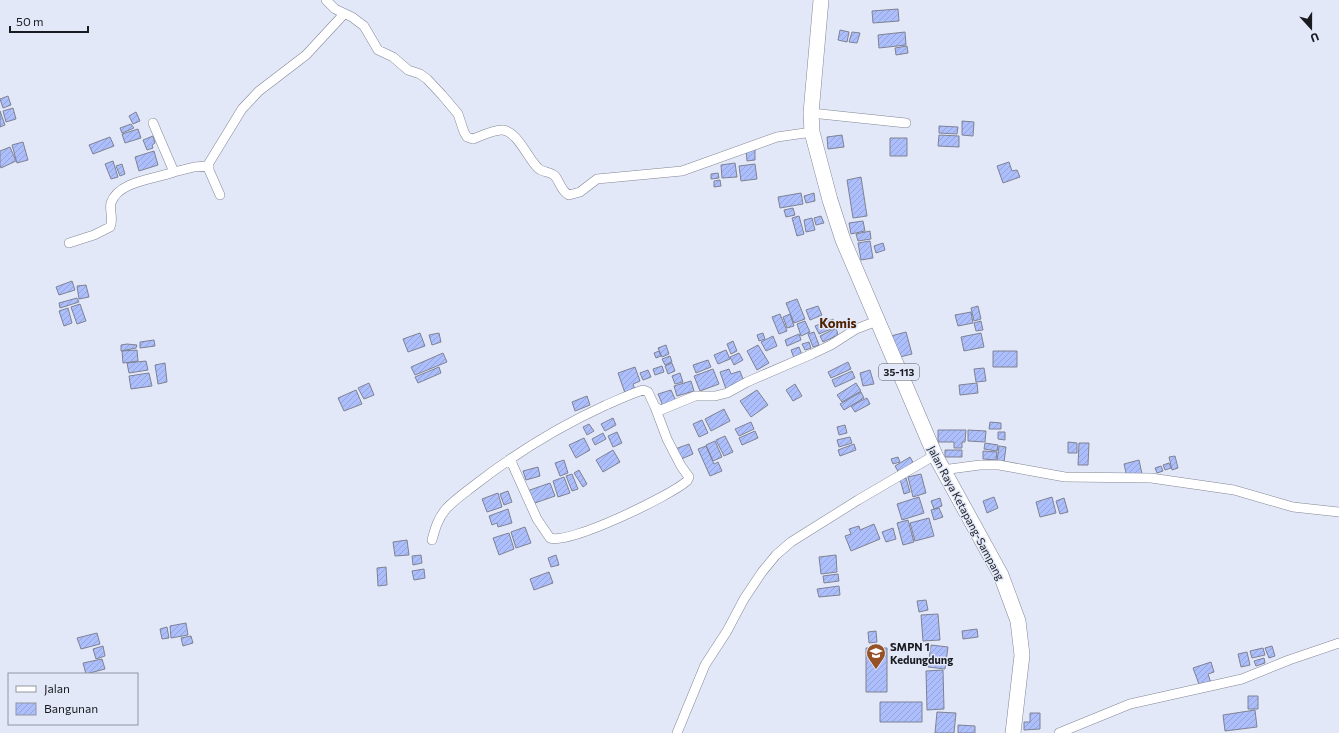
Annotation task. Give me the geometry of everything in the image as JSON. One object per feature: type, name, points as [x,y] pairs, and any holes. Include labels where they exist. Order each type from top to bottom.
[{"type":"main road","name":"Jalan Raya Ketapang-Sampang","points":[[821,0],[811,113],[812,132],[842,240],[935,455],[1001,575],[1018,621],[1022,655],[1013,733]]},
{"type":"street","points":[[326,0],[335,9],[352,17],[364,26],[378,50],[396,59],[408,70],[427,78],[458,114],[467,137],[473,139],[503,130],[512,134],[539,169],[545,173],[553,174],[563,191],[569,195],[580,192],[598,179],[682,171],[778,137],[812,132]]},
{"type":"street","points":[[208,166],[242,109],[259,90],[306,55],[344,14]]},
{"type":"street","points":[[811,113],[906,122]]},
{"type":"street","points":[[153,123],[174,172]]},
{"type":"street","points":[[69,243],[94,235],[110,227],[112,223],[110,206],[118,192],[125,186],[174,172],[208,166]]},
{"type":"street","points":[[208,166],[220,195]]},
{"type":"street","points":[[655,407],[661,410],[695,396],[716,396],[727,393],[747,382],[831,345],[856,329],[877,321]]},
{"type":"street","points":[[432,540],[435,529],[446,509],[510,459],[564,426],[591,412],[643,390],[648,392],[667,439],[688,477],[687,482],[638,510],[577,535],[558,540],[550,538],[537,519],[510,459]]},
{"type":"street","points":[[678,733],[705,665],[727,631],[744,599],[762,572],[776,555],[791,542],[935,455]]},
{"type":"street","points":[[942,470],[980,465],[999,465],[1065,477],[1151,478],[1234,490],[1293,507],[1332,510],[1339,512]]},
{"type":"street","points":[[1058,733],[1130,704],[1242,679],[1289,660],[1339,643]]},
{"type":"building","points":[[898,9],[899,21],[873,23],[872,11]]},
{"type":"building","points":[[840,30],[849,32],[847,42],[838,40]]},
{"type":"building","points":[[852,32],[860,33],[857,43],[849,42]]},
{"type":"building","points":[[905,32],[906,45],[879,48],[878,35]]},
{"type":"building","points":[[907,46],[908,53],[896,55],[895,48]]},
{"type":"building","points":[[8,96],[11,105],[3,108],[0,99]]},
{"type":"building","points":[[13,108],[16,119],[6,122],[3,111]]},
{"type":"building","points":[[0,111],[5,125],[0,127]]},
{"type":"building","points":[[136,112],[140,121],[133,124],[129,116]]},
{"type":"building","points":[[962,121],[974,122],[973,136],[962,135]]},
{"type":"building","points":[[131,124],[134,128],[122,133],[120,128]]},
{"type":"building","points":[[939,126],[958,127],[957,134],[939,133]]},
{"type":"building","points":[[138,129],[141,138],[125,143],[122,134]]},
{"type":"building","points":[[842,135],[844,147],[828,149],[827,137]]},
{"type":"building","points":[[939,135],[959,136],[959,147],[938,146]]},
{"type":"building","points":[[153,136],[155,143],[152,145],[153,148],[147,150],[143,140]]},
{"type":"building","points":[[110,137],[114,146],[93,154],[89,145]]},
{"type":"building","points":[[890,138],[907,138],[907,156],[890,156]]},
{"type":"building","points":[[23,142],[28,160],[17,163],[12,145]]},
{"type":"building","points":[[10,147],[16,161],[1,168],[0,151]]},
{"type":"building","points":[[755,148],[755,160],[747,161],[746,149]]},
{"type":"building","points":[[154,151],[158,165],[139,171],[135,157]]},
{"type":"building","points":[[113,161],[118,177],[111,179],[105,164]]},
{"type":"building","points":[[1009,162],[1012,171],[1017,170],[1020,177],[1003,183],[997,166]]},
{"type":"building","points":[[735,163],[737,177],[722,178],[721,165]]},
{"type":"building","points":[[122,164],[125,174],[120,176],[116,166]]},
{"type":"building","points":[[755,164],[757,179],[741,181],[739,166]]},
{"type":"building","points":[[718,173],[719,178],[711,179],[711,174]]},
{"type":"building","points":[[861,177],[867,216],[853,218],[847,180]]},
{"type":"building","points":[[720,180],[721,186],[714,187],[714,181]]},
{"type":"building","points":[[801,193],[803,204],[780,208],[778,197]]},
{"type":"building","points":[[814,193],[815,201],[806,203],[804,196]]},
{"type":"building","points":[[793,208],[795,215],[786,217],[784,210]]},
{"type":"building","points":[[799,216],[804,234],[797,236],[792,218]]},
{"type":"building","points":[[821,216],[824,223],[816,225],[814,218]]},
{"type":"building","points":[[812,218],[815,230],[806,232],[804,220]]},
{"type":"building","points":[[863,221],[865,231],[851,234],[849,223]]},
{"type":"building","points":[[870,231],[871,239],[858,241],[856,234]]},
{"type":"building","points":[[870,241],[873,258],[861,260],[858,243]]},
{"type":"building","points":[[883,243],[885,250],[876,253],[874,246]]},
{"type":"building","points":[[72,281],[75,290],[59,295],[56,287]]},
{"type":"building","points":[[86,285],[89,297],[79,299],[77,286]]},
{"type":"building","points":[[77,298],[79,302],[60,308],[59,303]]},
{"type":"building","points":[[797,299],[805,319],[794,323],[786,303]]},
{"type":"building","points":[[80,304],[86,321],[77,324],[71,307]]},
{"type":"building","points":[[818,306],[822,315],[810,320],[806,310]]},
{"type":"building","points":[[978,306],[981,319],[974,321],[971,308]]},
{"type":"building","points":[[68,308],[72,323],[64,326],[59,311]]},
{"type":"building","points":[[971,312],[973,323],[958,326],[955,315]]},
{"type":"building","points":[[780,314],[787,331],[779,334],[772,317]]},
{"type":"building","points":[[790,314],[794,326],[787,328],[783,317]]},
{"type":"building","points":[[833,319],[836,327],[819,334],[815,326]]},
{"type":"building","points":[[805,321],[810,332],[801,336],[797,324]]},
{"type":"building","points":[[981,321],[983,330],[976,331],[974,323]]},
{"type":"building","points":[[836,328],[838,335],[823,342],[820,336]]},
{"type":"building","points":[[814,332],[819,345],[813,347],[808,334]]},
{"type":"building","points":[[906,332],[912,354],[896,358],[891,336]]},
{"type":"building","points":[[420,333],[425,346],[408,352],[403,339]]},
{"type":"building","points":[[439,333],[441,342],[432,345],[429,335]]},
{"type":"building","points":[[763,333],[765,339],[759,341],[757,335]]},
{"type":"building","points":[[981,333],[984,347],[964,351],[961,337]]},
{"type":"building","points":[[799,334],[801,340],[787,346],[785,340]]},
{"type":"building","points":[[773,336],[777,346],[766,351],[761,342]]},
{"type":"building","points":[[154,340],[155,346],[140,348],[140,342]]},
{"type":"building","points":[[733,341],[737,351],[731,354],[727,344]]},
{"type":"building","points":[[809,342],[811,348],[805,350],[802,344]]},
{"type":"building","points":[[121,345],[137,345],[136,348],[121,351]]},
{"type":"building","points":[[666,345],[669,354],[662,357],[658,348]]},
{"type":"building","points":[[758,345],[769,363],[757,370],[747,351]]},
{"type":"building","points":[[799,347],[802,355],[794,358],[791,350]]},
{"type":"building","points":[[137,350],[138,361],[123,363],[122,351]]},
{"type":"building","points":[[726,350],[730,359],[718,364],[714,355]]},
{"type":"building","points":[[659,351],[661,356],[656,358],[654,353]]},
{"type":"building","points":[[993,351],[1017,351],[1017,367],[993,367]]},
{"type":"building","points":[[443,353],[447,362],[415,375],[411,367]]},
{"type":"building","points":[[739,353],[743,360],[734,365],[730,357]]},
{"type":"building","points":[[670,356],[672,362],[665,365],[662,359]]},
{"type":"building","points":[[708,360],[711,367],[696,373],[693,365]]},
{"type":"building","points":[[146,361],[148,370],[129,373],[127,363]]},
{"type":"building","points":[[848,362],[851,369],[831,378],[828,372]]},
{"type":"building","points":[[165,363],[167,382],[158,384],[155,365]]},
{"type":"building","points":[[672,363],[675,371],[668,374],[665,366]]},
{"type":"building","points":[[662,366],[664,372],[655,375],[653,369]]},
{"type":"building","points":[[439,367],[441,373],[418,383],[415,377]]},
{"type":"building","points":[[635,367],[640,381],[633,384],[635,390],[625,393],[618,373]]},
{"type":"building","points":[[984,368],[986,381],[976,382],[974,369]]},
{"type":"building","points":[[713,369],[719,384],[700,391],[694,376]]},
{"type":"building","points":[[729,369],[731,374],[740,371],[744,382],[726,389],[720,372]]},
{"type":"building","points":[[648,370],[651,377],[643,380],[640,373]]},
{"type":"building","points":[[870,370],[874,384],[863,386],[860,373]]},
{"type":"building","points":[[852,371],[855,378],[835,387],[832,380]]},
{"type":"building","points":[[149,373],[152,386],[131,389],[129,376]]},
{"type":"building","points":[[680,373],[683,382],[675,384],[672,376]]},
{"type":"building","points":[[691,381],[694,391],[677,396],[674,386]]},
{"type":"building","points":[[369,383],[374,395],[364,399],[358,388]]},
{"type":"building","points":[[856,383],[861,391],[842,402],[837,395]]},
{"type":"building","points":[[977,383],[978,393],[960,395],[959,385]]},
{"type":"building","points":[[795,384],[802,396],[793,401],[786,390]]},
{"type":"building","points":[[356,390],[362,404],[344,411],[338,398]]},
{"type":"building","points":[[671,390],[676,401],[663,406],[658,394]]},
{"type":"building","points":[[757,390],[768,405],[751,417],[740,401]]},
{"type":"building","points":[[861,392],[864,398],[844,410],[840,404]]},
{"type":"building","points":[[587,396],[590,405],[575,411],[572,402]]},
{"type":"building","points":[[867,398],[870,404],[855,412],[851,406]]},
{"type":"building","points":[[724,409],[730,421],[711,431],[705,419]]},
{"type":"building","points":[[613,418],[616,425],[605,431],[601,424]]},
{"type":"building","points":[[702,420],[708,433],[699,437],[693,424]]},
{"type":"building","points":[[751,422],[754,429],[739,436],[735,429]]},
{"type":"building","points":[[990,422],[1001,423],[1001,429],[989,429]]},
{"type":"building","points":[[589,424],[594,431],[587,435],[583,427]]},
{"type":"building","points":[[845,425],[847,433],[839,435],[837,427]]},
{"type":"building","points":[[938,430],[966,430],[965,442],[962,442],[962,448],[954,448],[954,442],[938,442]]},
{"type":"building","points":[[968,430],[986,431],[985,442],[968,441]]},
{"type":"building","points":[[755,431],[758,438],[742,445],[739,438]]},
{"type":"building","points":[[617,432],[622,443],[613,447],[608,436]]},
{"type":"building","points":[[998,432],[1005,432],[1005,440],[998,439]]},
{"type":"building","points":[[603,433],[606,439],[595,445],[592,439]]},
{"type":"building","points":[[725,436],[733,452],[724,456],[716,440]]},
{"type":"building","points":[[850,437],[852,443],[839,447],[837,440]]},
{"type":"building","points":[[584,438],[590,450],[576,458],[569,445]]},
{"type":"building","points":[[715,441],[722,457],[713,461],[706,445]]},
{"type":"building","points":[[1068,442],[1077,443],[1077,453],[1068,453]]},
{"type":"building","points":[[985,443],[998,445],[997,451],[984,449]]},
{"type":"building","points":[[1079,443],[1089,443],[1088,465],[1078,465]]},
{"type":"building","points":[[689,444],[693,454],[679,460],[675,449]]},
{"type":"building","points":[[854,444],[856,450],[840,456],[838,450]]},
{"type":"building","points":[[706,446],[714,464],[718,462],[722,471],[710,476],[698,449]]},
{"type":"building","points":[[999,446],[1006,447],[1004,462],[997,461]]},
{"type":"building","points":[[613,450],[620,462],[603,472],[596,460]]},
{"type":"building","points":[[945,450],[962,450],[962,457],[945,457]]},
{"type":"building","points":[[983,451],[997,452],[996,460],[983,459]]},
{"type":"building","points":[[1175,456],[1178,468],[1172,470],[1169,457]]},
{"type":"building","points":[[898,457],[900,462],[893,464],[891,459]]},
{"type":"building","points":[[910,457],[915,466],[900,475],[895,466]]},
{"type":"building","points":[[564,460],[568,473],[560,476],[555,463]]},
{"type":"building","points":[[1139,460],[1142,474],[1127,477],[1124,464]]},
{"type":"building","points":[[1169,463],[1171,468],[1165,470],[1163,465]]},
{"type":"building","points":[[1161,466],[1163,471],[1157,473],[1155,468]]},
{"type":"building","points":[[538,467],[540,476],[526,480],[523,471]]},
{"type":"building","points":[[579,470],[587,484],[583,487],[574,473]]},
{"type":"building","points":[[572,474],[578,489],[572,491],[566,476]]},
{"type":"building","points":[[921,474],[926,493],[913,497],[908,477]]},
{"type":"building","points":[[564,477],[570,493],[558,497],[553,481]]},
{"type":"building","points":[[906,478],[910,492],[904,494],[900,479]]},
{"type":"building","points":[[550,483],[555,496],[532,504],[527,491]]},
{"type":"building","points":[[508,491],[512,502],[504,505],[500,494]]},
{"type":"building","points":[[498,493],[502,507],[487,512],[482,499]]},
{"type":"building","points":[[919,497],[924,513],[902,520],[897,504]]},
{"type":"building","points":[[994,497],[998,508],[987,513],[983,501]]},
{"type":"building","points":[[1052,497],[1056,513],[1040,517],[1036,502]]},
{"type":"building","points":[[940,498],[942,506],[934,509],[931,501]]},
{"type":"building","points":[[1064,498],[1068,512],[1060,514],[1056,501]]},
{"type":"building","points":[[939,508],[943,517],[934,520],[931,510]]},
{"type":"building","points":[[508,509],[512,523],[498,527],[497,523],[492,525],[489,516]]},
{"type":"building","points":[[929,518],[934,536],[915,541],[910,523]]},
{"type":"building","points":[[908,520],[914,542],[903,545],[897,523]]},
{"type":"building","points":[[874,524],[880,539],[851,551],[845,536],[851,534],[849,529],[859,526],[860,530]]},
{"type":"building","points":[[525,527],[531,543],[516,548],[511,532]]},
{"type":"building","points":[[893,528],[896,539],[886,542],[882,532]]},
{"type":"building","points":[[509,533],[514,549],[499,555],[493,538]]},
{"type":"building","points":[[407,540],[409,555],[395,556],[393,542]]},
{"type":"building","points":[[421,555],[422,563],[413,565],[412,556]]},
{"type":"building","points":[[556,555],[559,565],[551,567],[548,558]]},
{"type":"building","points":[[836,555],[837,572],[821,574],[819,557]]},
{"type":"building","points":[[386,567],[387,585],[378,586],[377,568]]},
{"type":"building","points":[[424,569],[425,578],[414,580],[412,571]]},
{"type":"building","points":[[549,572],[553,583],[534,590],[530,579]]},
{"type":"building","points":[[838,574],[839,581],[824,583],[823,576]]},
{"type":"building","points":[[839,586],[840,595],[819,597],[817,589]]},
{"type":"building","points":[[926,600],[928,610],[919,612],[917,601]]},
{"type":"building","points":[[938,614],[940,640],[923,641],[921,615]]},
{"type":"building","points":[[186,623],[188,635],[171,638],[170,626]]},
{"type":"building","points":[[167,627],[169,638],[162,639],[160,629]]},
{"type":"building","points":[[977,629],[978,637],[963,639],[962,631]]},
{"type":"building","points":[[876,631],[877,642],[869,643],[868,632]]},
{"type":"building","points":[[97,633],[100,644],[81,649],[77,638]]},
{"type":"building","points":[[191,636],[193,643],[183,646],[181,638]]},
{"type":"building","points":[[931,645],[948,647],[945,669],[928,667]]},
{"type":"building","points":[[103,646],[105,656],[96,659],[93,649]]},
{"type":"building","points":[[1272,646],[1275,656],[1269,658],[1265,648]]},
{"type":"building","name":"SMPN 1 Kedungdung","points":[[866,648],[887,648],[887,692],[866,692]]},
{"type":"building","points":[[1263,648],[1265,655],[1252,658],[1250,651]]},
{"type":"building","points":[[1247,652],[1250,665],[1241,667],[1238,654]]},
{"type":"building","points":[[1264,658],[1265,663],[1256,666],[1254,661]]},
{"type":"building","points":[[102,659],[105,669],[86,673],[83,663]]},
{"type":"building","points":[[1211,662],[1214,672],[1208,674],[1211,683],[1200,687],[1193,668]]},
{"type":"building","points":[[943,670],[944,709],[927,710],[926,671]]},
{"type":"building","points":[[1248,696],[1258,696],[1258,709],[1248,709]]},
{"type":"building","points":[[880,702],[922,702],[922,722],[880,722]]},
{"type":"building","points":[[1255,710],[1257,727],[1225,731],[1223,715]]},
{"type":"building","points":[[937,712],[956,713],[954,733],[935,733]]},
{"type":"building","points":[[1030,713],[1040,713],[1040,729],[1024,730],[1024,722],[1030,722]]},
{"type":"building","points":[[958,725],[975,726],[975,733],[958,733]]},
{"type":"place","name":"SMPN 1 Kedungdung","points":[[876,670]]},
{"type":"district","name":"Komis","points":[[838,323]]}]
